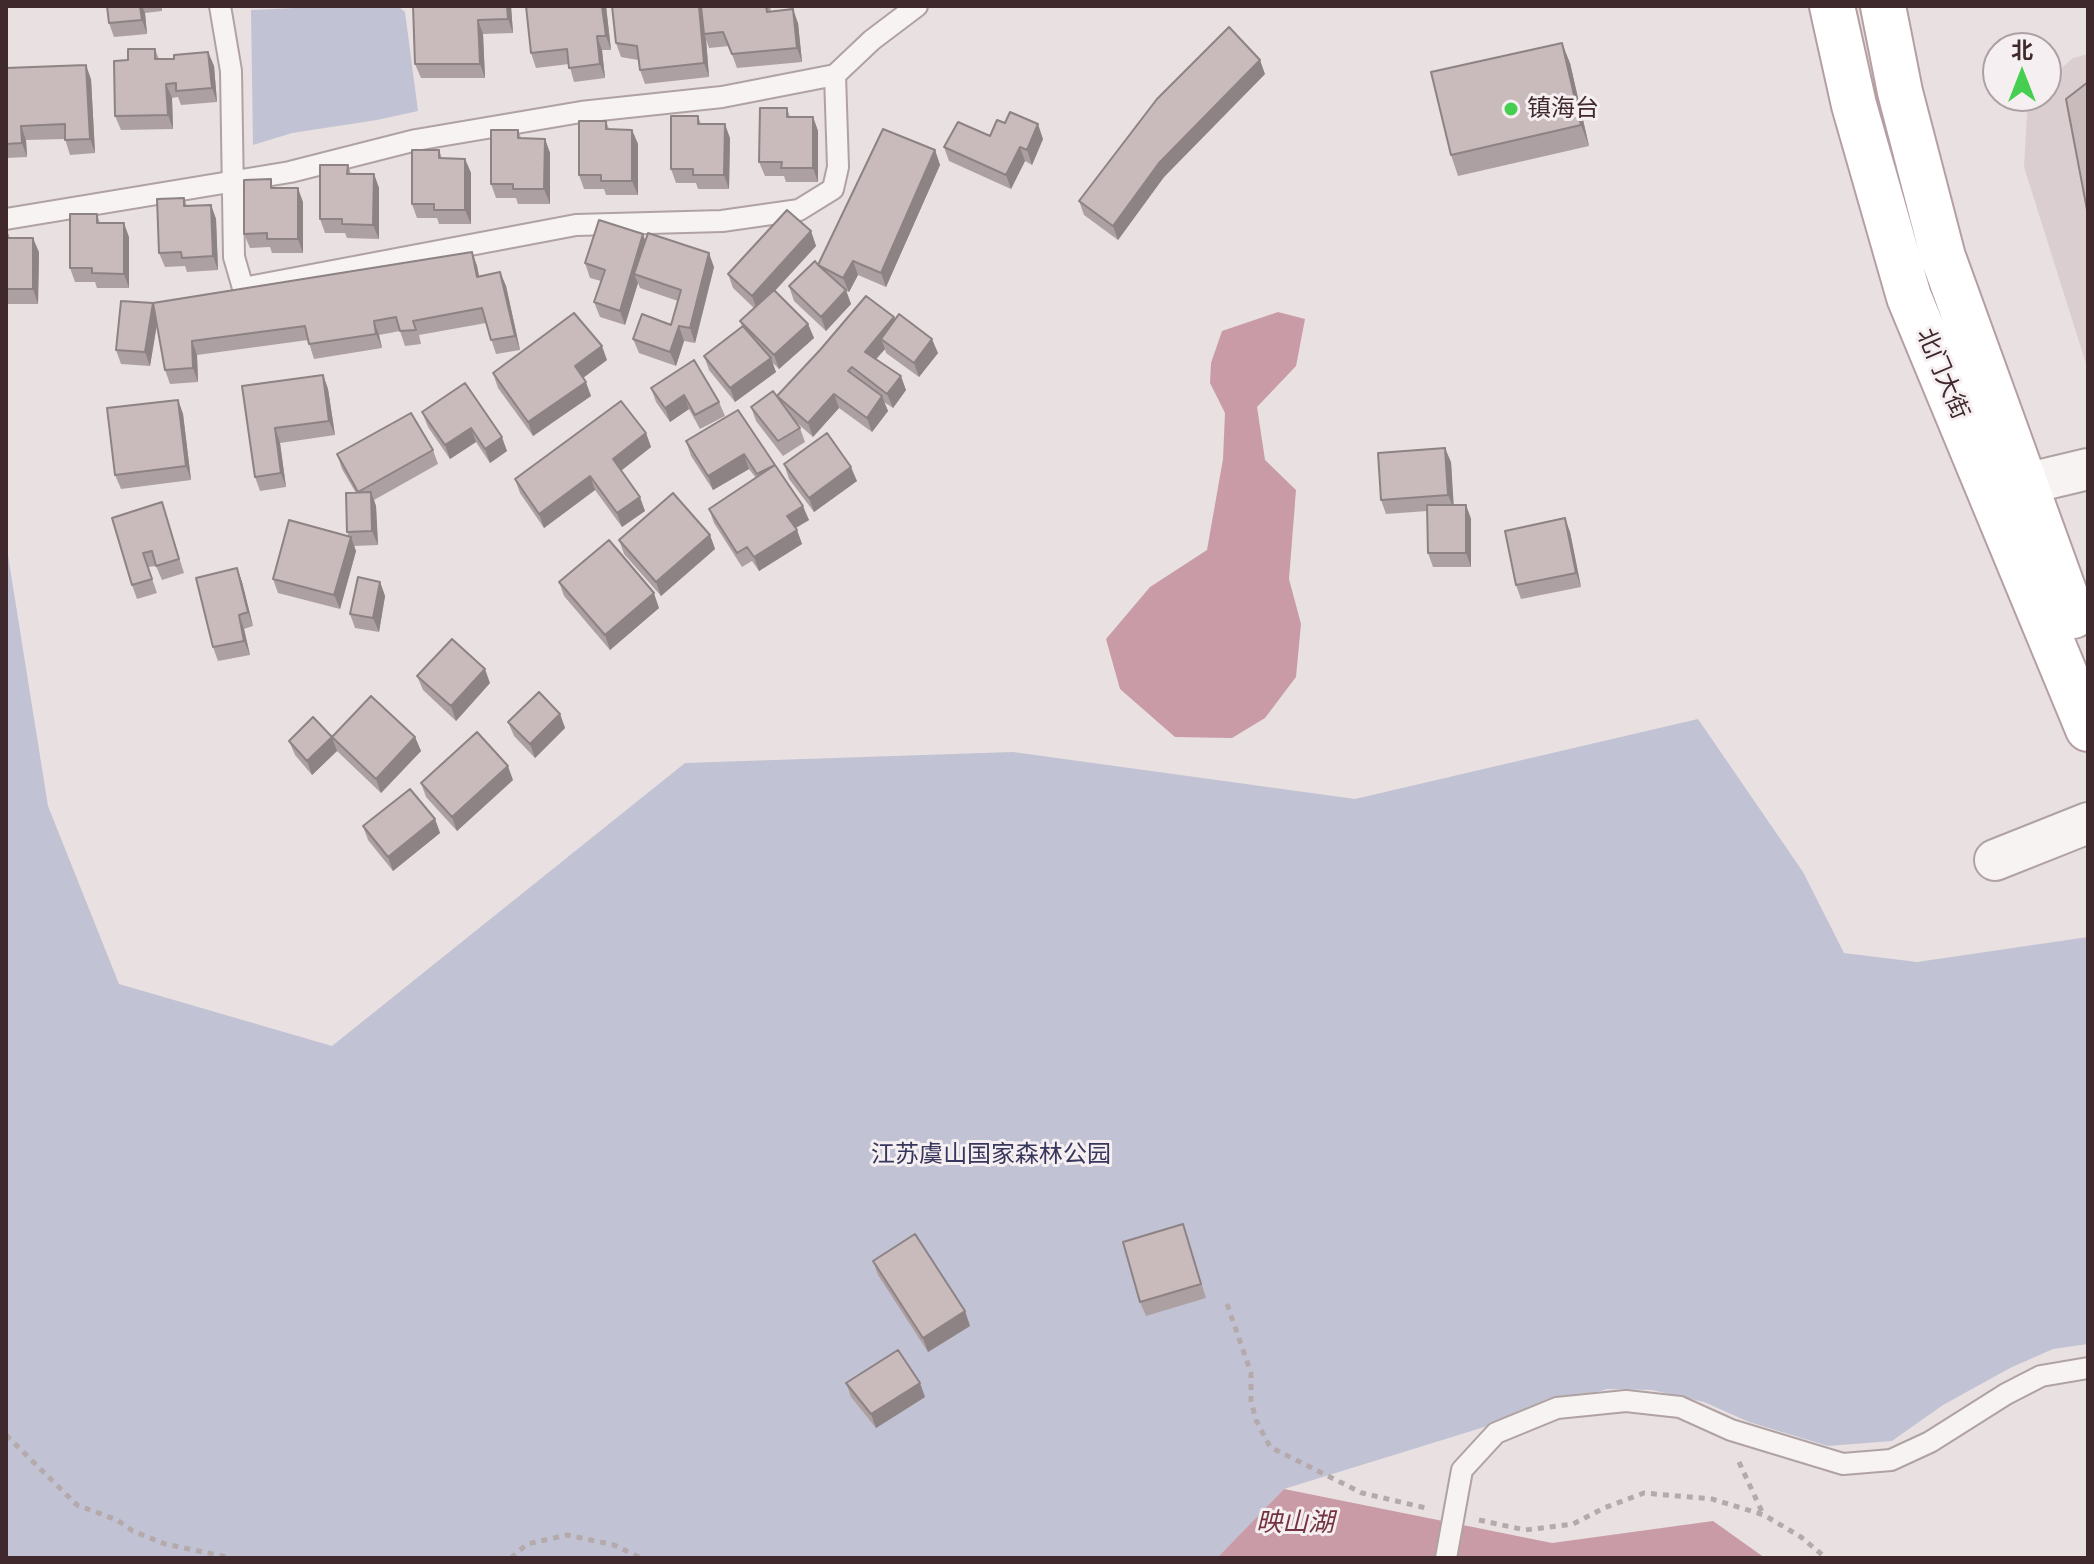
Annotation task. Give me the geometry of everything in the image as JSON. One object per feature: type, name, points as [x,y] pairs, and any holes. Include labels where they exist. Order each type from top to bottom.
[{"type":"main road","name":"北门大街","points":[[1832,6],[1854,105],[1909,297],[2088,729]]},
{"type":"main road","name":"北门大街","points":[[1883,6],[1900,92],[1943,257],[2088,656]]},
{"type":"street","points":[[2025,484],[2088,469]]},
{"type":"street","points":[[1995,860],[2088,823]]},
{"type":"lane","points":[[220,6],[231,71],[234,257],[243,288],[576,225],[722,221],[799,210],[833,189],[838,167],[835,75]]},
{"type":"lane","points":[[6,219],[290,172],[416,140],[581,112],[722,97],[835,75],[872,40],[917,6]]},
{"type":"lane","points":[[1446,1558],[1462,1470],[1496,1433],[1557,1408],[1626,1401],[1680,1407],[1731,1430],[1843,1464],[1891,1460],[1930,1442],[2006,1394],[2041,1376],[2088,1368]]},
{"type":"path","points":[[1731,1430],[1734,1451],[1764,1515]]},
{"type":"path","points":[[6,1435],[77,1505],[117,1520],[133,1531],[165,1544],[232,1558]]},
{"type":"path","points":[[511,1558],[527,1544],[567,1535],[614,1545],[641,1558]]},
{"type":"shaded area","points":[[2088,54],[2088,370],[2024,167],[2027,112],[2062,112],[2062,68],[2073,58]]},
{"type":"green space","points":[[398,6],[405,12],[418,111],[292,133],[253,145],[251,10]]},
{"type":"green space","name":"江苏虞山国家森林公园","points":[[6,543],[48,806],[119,984],[332,1046],[685,763],[1013,752],[1355,799],[1698,719],[1803,872],[1844,953],[1917,962],[2088,937],[2088,1344],[2053,1349],[2010,1368],[1943,1405],[1892,1441],[1828,1446],[1749,1422],[1704,1402],[1652,1390],[1607,1389],[1284,1489],[1217,1558],[6,1558]]},
{"type":"water","points":[[1278,312],[1305,319],[1296,366],[1257,407],[1265,460],[1296,490],[1289,579],[1301,624],[1296,677],[1265,718],[1232,738],[1175,737],[1120,689],[1106,639],[1150,587],[1207,550],[1223,459],[1225,413],[1210,383],[1211,363],[1222,331]]},
{"type":"water","name":"映山湖","points":[[1284,1489],[1552,1543],[1713,1521],[1765,1558],[1217,1558]]},
{"type":"building","points":[[107,6],[140,6],[142,20],[109,23]]},
{"type":"building","points":[[413,6],[507,6],[508,19],[478,20],[480,64],[415,64]]},
{"type":"building","points":[[526,6],[602,6],[606,36],[597,36],[600,64],[569,68],[567,49],[531,53]]},
{"type":"building","points":[[612,6],[699,6],[704,63],[640,70],[637,46],[616,43]]},
{"type":"building","points":[[701,6],[766,6],[767,12],[793,9],[797,48],[732,54],[723,32],[704,34]]},
{"type":"building","points":[[1229,27],[1260,60],[1159,163],[1113,226],[1079,201],[1157,99]]},
{"type":"building","name":"镇海台","points":[[1562,43],[1581,125],[1451,155],[1431,72]]},
{"type":"building","points":[[128,49],[155,49],[155,59],[174,59],[174,55],[208,52],[212,88],[176,91],[176,83],[166,84],[168,115],[115,116],[114,61],[128,60]]},
{"type":"building","points":[[86,65],[90,139],[65,140],[65,124],[21,126],[22,143],[6,144],[6,68]]},
{"type":"building","points":[[2088,82],[2088,215],[2066,99]]},
{"type":"building","points":[[760,108],[787,108],[787,117],[813,117],[813,168],[781,168],[782,162],[759,162]]},
{"type":"building","points":[[1010,112],[1038,124],[1027,150],[1020,147],[1006,175],[944,147],[958,122],[990,136],[997,120],[1005,123]]},
{"type":"building","points":[[671,116],[698,116],[698,124],[725,124],[724,175],[693,175],[693,169],[671,169]]},
{"type":"building","points":[[579,121],[606,121],[606,129],[632,130],[632,181],[601,181],[601,175],[579,175]]},
{"type":"building","points":[[883,129],[935,150],[881,273],[853,261],[843,278],[818,265]]},
{"type":"building","points":[[491,130],[518,130],[518,138],[545,139],[544,189],[513,189],[513,184],[491,184]]},
{"type":"building","points":[[412,150],[439,150],[439,158],[465,159],[465,210],[434,210],[434,204],[412,204]]},
{"type":"building","points":[[320,165],[348,165],[347,174],[374,174],[373,225],[342,224],[342,219],[320,219]]},
{"type":"building","points":[[271,179],[271,188],[298,188],[298,239],[267,239],[267,233],[244,234],[244,180]]},
{"type":"building","points":[[184,198],[184,206],[211,205],[213,256],[182,258],[181,252],[159,253],[157,199]]},
{"type":"building","points":[[787,210],[811,231],[752,296],[728,274]]},
{"type":"building","points":[[70,214],[97,214],[97,223],[124,223],[124,274],[92,273],[92,268],[70,268]]},
{"type":"building","points":[[599,220],[643,234],[620,311],[594,302],[605,270],[585,263]]},
{"type":"building","points":[[6,230],[7,238],[33,238],[33,289],[6,289]]},
{"type":"building","points":[[648,233],[709,253],[690,328],[679,326],[670,352],[633,339],[642,314],[671,325],[681,290],[634,274]]},
{"type":"building","points":[[472,252],[477,277],[500,272],[515,336],[491,340],[482,308],[413,321],[416,330],[400,331],[396,317],[374,321],[376,334],[309,344],[305,326],[192,341],[193,368],[165,370],[153,303]]},
{"type":"building","points":[[815,261],[846,290],[821,317],[789,286]]},
{"type":"building","points":[[774,290],[808,324],[774,355],[740,321]]},
{"type":"building","points":[[866,296],[894,317],[865,352],[901,376],[887,394],[852,367],[848,371],[882,396],[867,418],[834,394],[808,423],[777,396]]},
{"type":"building","points":[[121,301],[153,303],[145,352],[116,350]]},
{"type":"building","points":[[574,313],[602,346],[575,366],[586,382],[528,422],[493,373]]},
{"type":"building","points":[[899,314],[932,339],[914,363],[881,339]]},
{"type":"building","points":[[743,326],[771,358],[730,388],[704,356]]},
{"type":"building","points":[[694,360],[719,402],[695,415],[684,395],[665,408],[651,388]]},
{"type":"building","points":[[323,375],[329,421],[275,428],[281,473],[255,477],[242,386]]},
{"type":"building","points":[[465,383],[502,437],[485,449],[471,428],[445,445],[422,412]]},
{"type":"building","points":[[773,391],[800,428],[778,441],[751,407]]},
{"type":"building","points":[[178,400],[186,466],[115,475],[107,408]]},
{"type":"building","points":[[621,401],[646,433],[613,459],[640,497],[617,513],[590,476],[539,514],[515,479]]},
{"type":"building","points":[[738,410],[775,465],[757,474],[744,454],[708,476],[686,441]]},
{"type":"building","points":[[411,413],[433,450],[358,492],[337,454]]},
{"type":"building","points":[[827,433],[851,467],[809,498],[784,464]]},
{"type":"building","points":[[1445,448],[1448,495],[1381,500],[1378,453]]},
{"type":"building","points":[[775,465],[803,506],[787,516],[797,530],[754,557],[747,547],[737,553],[709,509]]},
{"type":"building","points":[[371,492],[372,531],[347,532],[346,493]]},
{"type":"building","points":[[673,493],[710,535],[656,582],[619,540]]},
{"type":"building","points":[[162,502],[179,559],[156,566],[152,551],[143,553],[152,579],[132,585],[112,518]]},
{"type":"building","points":[[1427,505],[1466,505],[1466,553],[1428,553]]},
{"type":"building","points":[[1565,518],[1576,573],[1516,585],[1505,531]]},
{"type":"building","points":[[289,520],[351,537],[334,595],[273,579]]},
{"type":"building","points":[[609,540],[654,593],[605,635],[559,582]]},
{"type":"building","points":[[237,568],[248,612],[239,615],[244,641],[213,647],[196,578]]},
{"type":"building","points":[[358,577],[380,582],[373,618],[350,614]]},
{"type":"building","points":[[452,639],[485,669],[451,706],[417,676]]},
{"type":"building","points":[[539,692],[560,714],[530,744],[508,722]]},
{"type":"building","points":[[371,696],[415,737],[376,779],[332,737]]},
{"type":"building","points":[[313,717],[332,737],[307,761],[289,741]]},
{"type":"building","points":[[477,732],[508,766],[452,817],[421,783]]},
{"type":"building","points":[[410,789],[435,819],[388,857],[363,826]]},
{"type":"building","points":[[1183,1224],[1201,1284],[1140,1302],[1123,1242]]},
{"type":"building","points":[[915,1234],[965,1311],[923,1338],[873,1261]]},
{"type":"building","points":[[898,1350],[920,1383],[871,1414],[846,1383]]},
{"type":"place","name":"镇海台","points":[[1511,109]]}]
